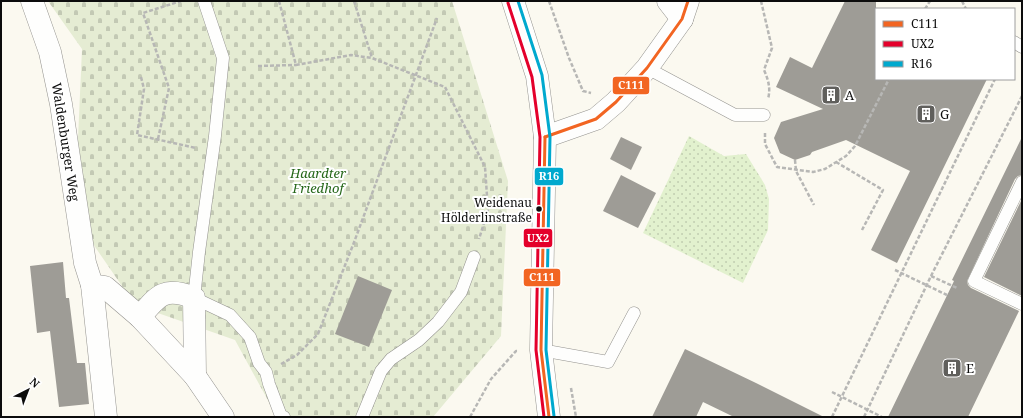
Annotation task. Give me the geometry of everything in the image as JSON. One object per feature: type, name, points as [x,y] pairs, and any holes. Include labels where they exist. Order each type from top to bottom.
[{"type":"street","name":"Waldenburger Weg","points":[[32,1],[50,52],[61,104],[85,263],[92,285],[106,417]]},
{"type":"street","points":[[513,1],[537,76],[545,137],[542,350],[549,417]]},
{"type":"street","points":[[545,137],[596,119],[616,102],[647,68],[685,10],[668,1]]},
{"type":"street","points":[[92,285],[105,287],[140,317],[194,376],[223,417]]},
{"type":"street","points":[[140,317],[153,301],[168,292],[181,293],[194,298],[194,376]]},
{"type":"lane","points":[[204,1],[223,58],[213,152],[194,298],[230,316],[250,338],[259,363],[266,372],[269,384],[282,416],[284,417]]},
{"type":"lane","points":[[647,68],[735,115],[764,115]]},
{"type":"lane","points":[[1022,182],[974,281],[1022,304]]},
{"type":"lane","points":[[362,417],[381,371],[391,359],[419,340],[438,322],[461,292],[474,257]]},
{"type":"lane","points":[[542,350],[608,362],[634,313]]},
{"type":"path","points":[[158,139],[168,88],[143,13],[181,1]]},
{"type":"path","points":[[279,1],[296,65]]},
{"type":"path","points":[[354,1],[372,58]]},
{"type":"path","points":[[549,1],[569,58],[583,90],[616,102]]},
{"type":"path","points":[[761,1],[772,48],[764,70],[768,78],[770,91]]},
{"type":"path","points":[[266,372],[297,355],[318,334],[356,238],[437,18]]},
{"type":"path","points":[[258,66],[296,65],[351,55],[372,58],[445,87],[485,166],[488,210],[474,257]]},
{"type":"path","points":[[141,77],[144,89],[137,135],[213,152]]},
{"type":"path","points":[[764,115],[765,144],[777,167],[796,171],[813,172],[825,169],[846,156],[855,146],[888,80]]},
{"type":"path","points":[[832,417],[995,80]]},
{"type":"path","points":[[864,417],[926,284],[1022,96]]},
{"type":"path","points":[[795,160],[796,171],[814,205]]},
{"type":"path","points":[[836,162],[883,190],[862,230]]},
{"type":"path","points":[[895,270],[947,295]]},
{"type":"path","points":[[931,276],[963,291]]},
{"type":"path","points":[[470,417],[491,379],[516,351],[542,350]]},
{"type":"path","points":[[832,392],[882,417]]},
{"type":"green space","name":"Haardter Friedhof","points":[[48,1],[452,1],[508,181],[501,336],[433,417],[277,417],[235,340],[135,305],[91,241],[77,161],[82,49]]},
{"type":"green space","points":[[689,136],[724,156],[746,154],[765,185],[769,199],[768,230],[743,283],[643,233]]},
{"type":"building","points":[[845,1],[876,1],[875,80],[987,80],[897,263],[871,250],[910,171],[846,140],[812,152],[810,155],[795,160],[780,153],[774,138],[781,122],[823,109],[776,87],[790,57],[812,68]]},
{"type":"building","points":[[621,137],[642,147],[631,170],[610,159]]},
{"type":"building","name":"E","points":[[1022,137],[1022,175],[1015,179],[967,281],[971,288],[1019,311],[968,417],[888,417],[954,281],[952,280]]},
{"type":"building","points":[[621,175],[656,193],[638,228],[603,211]]},
{"type":"building","points":[[1022,199],[1022,296],[984,277]]},
{"type":"building","points":[[63,262],[66,298],[69,298],[77,363],[85,363],[89,404],[59,407],[50,331],[37,333],[30,266]]},
{"type":"building","points":[[358,276],[392,290],[369,347],[335,334]]},
{"type":"building","points":[[685,349],[824,417],[734,417],[703,402],[696,417],[652,417]]},
{"type":"transit line","name":"R16","points":[[518,1],[542,75],[550,137],[546,350],[554,416]]},
{"type":"transit line","name":"C111","points":[[545,137],[596,119],[616,102],[647,68],[682,19],[688,1]]},
{"type":"transit line","name":"UX2","points":[[508,3],[532,77],[540,137],[536,350],[544,417]]},
{"type":"transit line","name":"C111","points":[[545,137],[541,350],[549,417]]},
{"type":"place","name":"A","points":[[831,95]]},
{"type":"place","name":"G","points":[[926,114]]},
{"type":"place","name":"Weidenau Hölderlinstraße","points":[[539,209]]},
{"type":"place","name":"E","points":[[952,368]]}]
